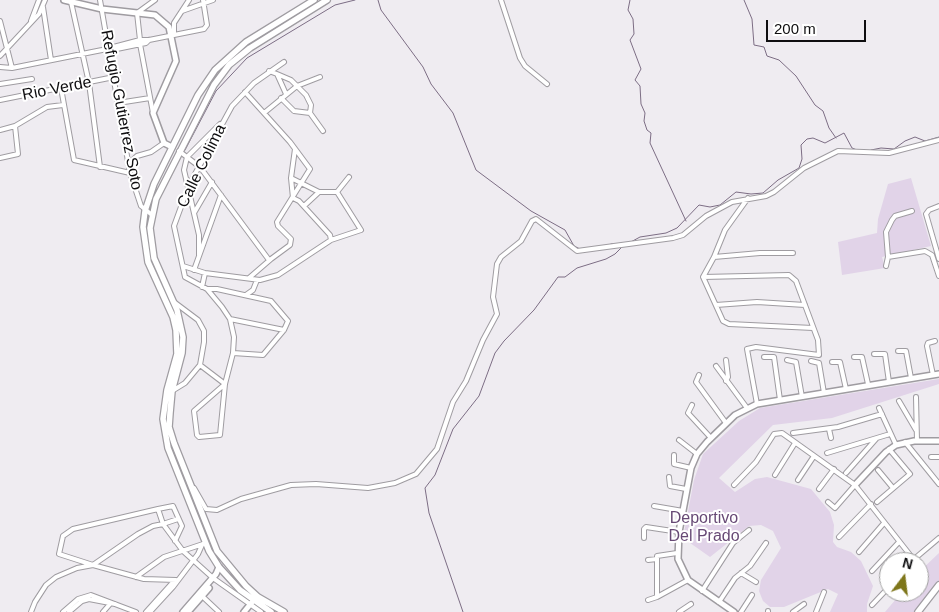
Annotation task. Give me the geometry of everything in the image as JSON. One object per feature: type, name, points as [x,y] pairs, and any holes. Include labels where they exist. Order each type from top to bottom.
[{"type":"main road","points":[[284,612],[258,597],[236,577],[217,551],[199,518],[168,448],[163,408],[175,366],[178,343],[173,317],[148,262],[143,227],[145,211],[154,184],[198,95],[224,61],[254,36],[314,0]]},
{"type":"main road","points":[[271,612],[251,603],[219,567],[204,544],[199,518],[169,427],[172,391],[181,361],[183,337],[174,302],[154,258],[150,228],[156,199],[214,84],[230,65],[250,48],[327,0]]},
{"type":"main road","points":[[918,612],[939,584]]},
{"type":"street","points":[[31,22],[39,0]]},
{"type":"street","points":[[0,56],[31,22],[43,7],[45,0]]},
{"type":"street","points":[[64,0],[79,2],[102,9],[155,16],[163,20],[169,27],[172,34],[176,61],[153,113]]},
{"type":"street","name":"Refugio Gutierrez Soto","points":[[100,0],[134,190],[145,211],[152,215]]},
{"type":"street","points":[[172,34],[174,23],[189,0]]},
{"type":"street","points":[[180,12],[204,1],[212,0]]},
{"type":"street","points":[[501,0],[520,58],[525,66],[547,84]]},
{"type":"street","points":[[137,13],[152,1]]},
{"type":"street","points":[[0,67],[12,68],[206,27],[204,1]]},
{"type":"street","points":[[71,2],[89,83],[100,168]]},
{"type":"street","points":[[43,7],[51,60]]},
{"type":"street","points":[[137,13],[140,42],[153,113],[164,143],[172,147]]},
{"type":"street","points":[[0,21],[1,31],[12,68]]},
{"type":"street","points":[[224,61],[230,65]]},
{"type":"street","name":"Calle Colima","points":[[284,62],[245,92],[225,119],[189,186],[174,226],[174,233],[185,276],[207,289],[217,289],[271,301],[287,320],[284,330]]},
{"type":"street","points":[[269,72],[285,76],[306,95],[310,105],[310,113],[323,131]]},
{"type":"street","points":[[276,74],[286,94]]},
{"type":"street","name":"Rio Verde","points":[[0,100],[114,77]]},
{"type":"street","points":[[264,113],[297,86],[320,77]]},
{"type":"street","points":[[0,84],[32,79]]},
{"type":"street","points":[[61,88],[75,161],[100,168],[130,173]]},
{"type":"street","points":[[245,92],[310,169],[276,224],[291,239],[291,243],[249,278]]},
{"type":"street","points":[[118,103],[150,98]]},
{"type":"street","points":[[281,98],[294,111],[310,113]]},
{"type":"street","points":[[0,130],[15,126],[47,107],[63,105]]},
{"type":"street","points":[[199,256],[199,235],[184,170],[187,156],[225,119]]},
{"type":"street","points":[[0,158],[18,154],[15,126]]},
{"type":"street","points":[[188,484],[193,486],[206,509],[217,510],[241,499],[291,485],[316,484],[368,488],[408,478],[422,468],[437,449],[453,402],[466,381],[496,314],[497,308],[493,297],[497,264],[501,257],[521,242],[532,221],[536,219],[544,223],[572,249],[583,252],[683,235],[706,216],[732,202],[766,196],[774,192],[804,168],[838,151],[889,153],[939,140]]},
{"type":"street","points":[[128,164],[137,156],[151,152],[164,143]]},
{"type":"street","points":[[294,148],[291,178],[293,198],[304,206],[330,235],[331,240]]},
{"type":"street","points":[[179,151],[200,167],[269,260]]},
{"type":"street","points":[[291,178],[319,192],[336,192],[349,177]]},
{"type":"street","points":[[194,213],[212,182]]},
{"type":"street","points":[[304,206],[319,192]]},
{"type":"street","points":[[183,266],[205,273],[257,280],[266,280],[278,275],[331,240],[361,230],[336,192]]},
{"type":"street","points":[[194,270],[221,194]]},
{"type":"street","points":[[703,277],[725,230],[748,198]]},
{"type":"street","points":[[939,206],[929,210],[926,214],[939,259]]},
{"type":"street","points":[[886,266],[888,257],[886,232],[894,216],[912,211]]},
{"type":"street","points":[[888,257],[922,251],[928,252],[934,260],[939,276]]},
{"type":"street","points":[[714,257],[760,253],[793,253]]},
{"type":"street","points":[[202,287],[205,273]]},
{"type":"street","points":[[703,277],[789,275],[796,281],[818,340],[819,355],[756,347],[747,349],[757,404]]},
{"type":"street","points":[[703,277],[726,323],[813,328]]},
{"type":"street","points":[[246,295],[253,290],[257,280]]},
{"type":"street","points":[[207,289],[230,319],[233,353],[225,384],[220,435],[199,437],[193,414],[196,408],[225,384]]},
{"type":"street","points":[[172,391],[185,383],[200,365],[204,342],[204,331],[198,320],[174,302]]},
{"type":"street","points":[[716,305],[757,302],[805,305]]},
{"type":"street","points":[[230,319],[284,330],[263,355],[233,353]]},
{"type":"street","points":[[734,612],[727,610],[688,580],[679,565],[677,554],[679,532],[686,489],[691,468],[697,454],[726,424],[748,408],[757,404],[936,374],[927,346],[928,343],[935,341]]},
{"type":"street","points":[[898,351],[906,350],[911,378]]},
{"type":"street","points":[[874,354],[885,354],[890,382]]},
{"type":"street","points":[[764,357],[774,357],[780,400]]},
{"type":"street","points":[[854,357],[862,357],[868,384]]},
{"type":"street","points":[[726,360],[728,377],[726,381]]},
{"type":"street","points":[[787,360],[796,362],[802,397]]},
{"type":"street","points":[[811,361],[819,363],[824,393]]},
{"type":"street","points":[[832,362],[840,362],[846,389]]},
{"type":"street","points":[[200,365],[225,384]]},
{"type":"street","points":[[716,366],[748,408]]},
{"type":"street","points":[[699,375],[696,382],[726,424]]},
{"type":"street","points":[[916,397],[917,441]]},
{"type":"street","points":[[899,401],[916,430]]},
{"type":"street","points":[[692,405],[688,413],[711,438]]},
{"type":"street","points":[[879,408],[896,445]]},
{"type":"street","points":[[793,433],[829,429],[882,414]]},
{"type":"street","points":[[829,429],[831,438]]},
{"type":"street","points":[[734,484],[750,469],[774,434],[780,432],[855,485],[906,552]]},
{"type":"street","points":[[827,453],[890,434]]},
{"type":"street","points":[[846,473],[876,438]]},
{"type":"street","points":[[678,440],[697,454]]},
{"type":"street","points":[[828,502],[835,508],[889,449],[896,445],[905,442],[939,441]]},
{"type":"street","points":[[905,442],[939,484]]},
{"type":"street","points":[[775,474],[795,443]]},
{"type":"street","points":[[877,502],[910,473],[889,449]]},
{"type":"street","points":[[674,455],[674,464],[691,468]]},
{"type":"street","points":[[798,480],[814,456]]},
{"type":"street","points":[[931,457],[939,457]]},
{"type":"street","points":[[819,489],[834,469]]},
{"type":"street","points":[[878,470],[893,488]]},
{"type":"street","points":[[669,476],[670,486],[686,489]]},
{"type":"street","points":[[839,537],[871,504]]},
{"type":"street","points":[[175,541],[182,526],[173,506],[73,529],[63,536],[59,554],[144,580],[175,580]]},
{"type":"street","points":[[654,506],[683,511]]},
{"type":"street","points":[[158,509],[163,524],[192,561],[261,612]]},
{"type":"street","points":[[31,612],[40,594],[56,577],[71,569],[93,565],[138,534],[178,519]]},
{"type":"street","points":[[859,552],[884,523]]},
{"type":"street","points":[[644,538],[643,531],[646,527],[679,532]]},
{"type":"street","points":[[702,590],[733,543],[749,530]]},
{"type":"street","points":[[923,552],[939,538]]},
{"type":"street","points":[[872,571],[899,542]]},
{"type":"street","points":[[719,602],[741,573],[750,566],[766,543]]},
{"type":"street","points":[[136,577],[164,558],[204,544]]},
{"type":"street","points":[[146,612],[192,561],[204,544]]},
{"type":"street","points":[[648,560],[677,554]]},
{"type":"street","points":[[657,558],[657,597]]},
{"type":"street","points":[[188,612],[202,596],[215,577],[219,567]]},
{"type":"street","points":[[741,573],[756,582]]},
{"type":"street","points":[[182,612],[215,577]]},
{"type":"street","points":[[150,612],[175,580]]},
{"type":"street","points":[[648,600],[688,580]]},
{"type":"street","points":[[816,612],[824,592]]},
{"type":"street","points":[[741,612],[752,595]]},
{"type":"street","points":[[63,612],[78,599],[87,596],[136,612]]},
{"type":"street","points":[[202,596],[219,612]]},
{"type":"street","points":[[872,604],[879,597]]},
{"type":"street","points":[[69,612],[82,601],[89,599],[112,604]]},
{"type":"street","points":[[244,612],[251,603]]},
{"type":"street","points":[[104,612],[112,604]]},
{"type":"street","points":[[683,611],[691,604]]},
{"type":"street","points":[[793,612],[804,604]]},
{"type":"green space","points":[[911,178],[931,246],[882,257],[885,268],[842,275],[838,242],[877,233],[878,219],[888,184]]},
{"type":"green space","name":"Deportivo Del Prado","points":[[939,379],[939,384],[832,418],[773,425],[719,478],[735,492],[755,479],[767,477],[811,489],[830,512],[834,525],[833,542],[837,547],[851,552],[861,561],[873,586],[867,604],[867,612],[830,612],[838,594],[828,589],[784,607],[770,607],[763,601],[759,591],[761,580],[781,548],[773,531],[761,525],[749,526],[710,557],[683,538],[694,480],[703,454],[739,421],[760,408]]},
{"type":"green space","points":[[939,553],[939,582],[929,596],[929,562]]},
{"type":"green space","points":[[894,602],[924,602],[917,612],[885,612]]},
{"type":"waterway","points":[[185,150],[216,91],[247,58],[335,5],[355,0]]},
{"type":"waterway","points":[[378,0],[381,10],[423,67],[431,84],[453,113],[476,170],[531,211],[565,230],[574,246],[580,249]]},
{"type":"waterway","points":[[630,0],[628,10],[633,19],[634,34],[630,40],[641,69],[635,80],[640,86],[641,104],[645,113],[644,121],[647,130],[651,133],[650,143],[686,221]]},
{"type":"waterway","points":[[744,0],[752,19],[754,45],[764,47],[767,56],[779,60],[796,76],[815,105],[823,111],[829,128],[836,138]]},
{"type":"waterway","points":[[629,243],[640,237],[666,233],[677,228],[699,205],[710,207],[720,205],[736,192],[763,193],[778,180],[799,168],[802,159],[801,145],[807,139],[813,138],[825,143],[844,133],[852,148],[857,150]]},
{"type":"waterway","points":[[871,150],[881,148],[894,149],[915,137],[925,141],[939,137]]},
{"type":"waterway","points":[[611,244],[629,243]]},
{"type":"waterway","points":[[463,612],[429,513],[425,488],[435,475],[453,429],[479,396],[495,353],[504,341],[534,310],[558,277],[565,277],[577,268],[606,259],[622,247]]}]
